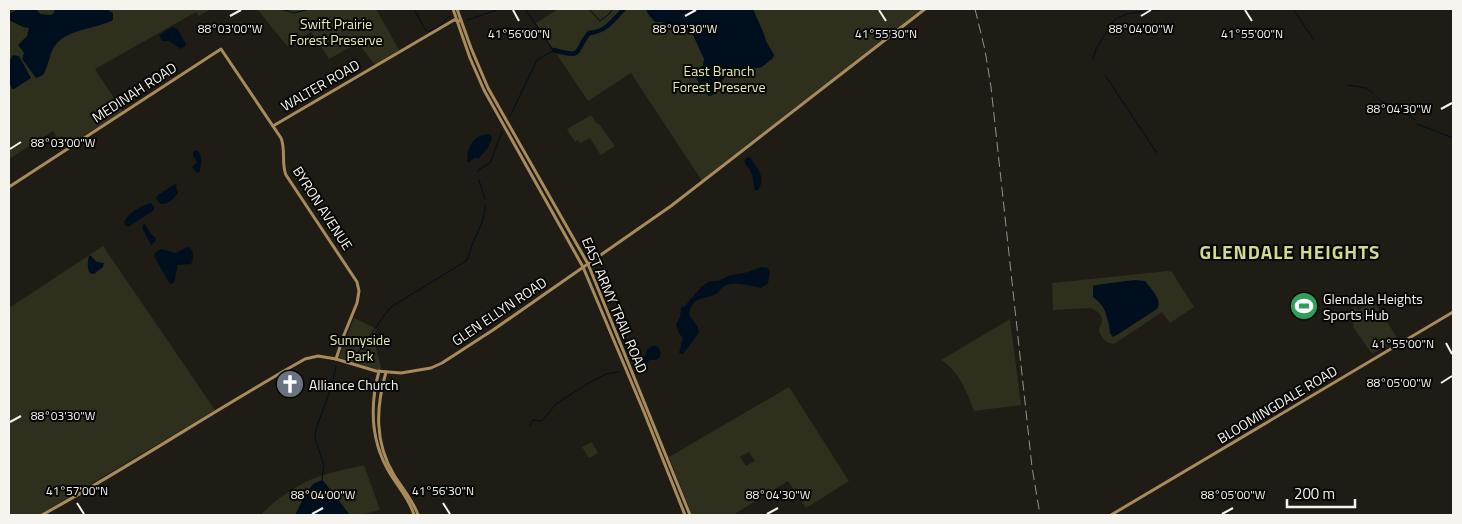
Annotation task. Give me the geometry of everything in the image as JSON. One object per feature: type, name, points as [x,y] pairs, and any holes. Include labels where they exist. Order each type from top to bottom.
[{"type":"street","name":"EAST ARMY TRAIL ROAD","points":[[453,9],[474,66],[499,117],[583,267],[638,396],[685,515]]},
{"type":"street","name":"EAST ARMY TRAIL ROAD","points":[[458,9],[478,64],[501,111],[588,264],[690,515]]},
{"type":"street","name":"GLEN ELLYN ROAD","points":[[42,515],[303,360],[318,356],[379,371],[401,373],[431,368],[442,363],[493,330],[679,200],[925,9]]},
{"type":"street","points":[[457,20],[462,24]]},
{"type":"street","name":"WALTER ROAD","points":[[273,126],[457,20]]},
{"type":"street","name":"BYRON AVENUE","points":[[221,49],[283,142],[285,173],[358,285],[357,303],[336,359]]},
{"type":"street","name":"MEDINAH ROAD","points":[[9,187],[221,49]]},
{"type":"street","points":[[531,173],[537,174]]},
{"type":"street","name":"BLOOMINGDALE ROAD","points":[[1112,515],[1453,312]]},
{"type":"street","points":[[379,371],[373,399],[372,415],[377,446],[386,468],[416,515]]},
{"type":"street","points":[[386,372],[379,399],[379,427],[382,445],[389,466],[412,502],[416,515]]},
{"type":"green space","points":[[14,9],[211,9],[199,16],[196,12],[95,69],[123,112],[63,148],[53,131],[9,159],[9,12]]},
{"type":"green space","name":"Swift Prairie Forest Preserve","points":[[257,9],[376,9],[399,50],[375,65],[358,43],[329,59],[311,32],[287,46]]},
{"type":"green space","name":"East Branch Forest Preserve","points":[[558,9],[924,9],[702,181],[631,73],[588,101],[536,23]]},
{"type":"green space","points":[[591,115],[615,146],[601,155],[590,138],[580,143],[578,140],[575,142],[567,129]]},
{"type":"green space","points":[[103,246],[215,410],[39,515],[9,515],[9,308]]},
{"type":"green space","points":[[1172,272],[1194,307],[1170,323],[1162,312],[1114,344],[1108,343],[1103,339],[1099,329],[1102,319],[1099,313],[1093,309],[1053,310],[1052,283]]},
{"type":"green space","points":[[1373,300],[1398,339],[1372,354],[1354,328],[1351,310],[1355,307],[1358,310]]},
{"type":"green space","name":"Sunnyside Park","points":[[354,318],[377,329],[373,336],[382,371],[339,357]]},
{"type":"green space","points":[[1010,319],[1021,405],[974,411],[958,376],[941,360]]},
{"type":"green space","points":[[789,387],[849,481],[806,508],[788,481],[733,515],[692,515],[669,457]],"holes":[[[749,452],[755,461],[746,466],[740,457]]]},
{"type":"green space","points":[[592,442],[598,453],[589,458],[582,447]]},
{"type":"green space","points":[[364,465],[380,510],[360,515],[261,515],[278,500],[309,480]]},
{"type":"water","points":[[18,9],[36,9],[40,14],[51,15],[55,9],[106,9],[113,13],[113,20],[64,37],[53,49],[43,75],[36,78],[22,59],[24,53],[18,45],[27,36],[29,28],[9,20],[9,14]]},
{"type":"water","points":[[646,9],[753,9],[774,55],[773,58],[762,67],[727,74],[716,93],[709,96],[700,86],[695,73],[703,65],[704,59],[693,35],[687,30],[662,22],[655,22]]},
{"type":"water","points":[[172,27],[177,28],[186,44],[181,49],[169,41],[162,41],[159,35]]},
{"type":"water","points":[[13,55],[19,56],[31,78],[12,89],[8,72],[9,62]]},
{"type":"water","points":[[489,134],[492,138],[488,148],[479,158],[474,158],[468,163],[469,148],[472,143],[475,139]]},
{"type":"water","points":[[197,150],[202,161],[200,172],[197,173],[192,167],[197,162],[193,152]]},
{"type":"water","points":[[750,157],[758,169],[761,177],[762,181],[758,190],[755,190],[752,174],[744,160]]},
{"type":"water","points":[[175,184],[177,185],[178,193],[168,203],[160,204],[156,198],[158,195]]},
{"type":"water","points":[[151,203],[154,210],[128,227],[125,225],[124,222],[132,213]]},
{"type":"water","points":[[144,223],[156,238],[155,242],[151,245],[142,228]]},
{"type":"water","points":[[187,247],[190,248],[193,254],[191,264],[178,265],[174,283],[170,284],[154,256],[155,253],[161,249],[176,253]]},
{"type":"water","points":[[90,255],[97,262],[104,263],[103,267],[94,274],[90,273],[88,269]]},
{"type":"water","points":[[761,267],[768,268],[770,273],[768,283],[761,288],[741,284],[726,285],[716,294],[697,300],[692,305],[689,315],[698,327],[699,333],[683,354],[679,353],[683,338],[678,332],[676,324],[680,317],[681,308],[685,306],[701,287],[710,281],[718,281],[728,276]]},
{"type":"water","points":[[1134,280],[1145,281],[1156,295],[1157,309],[1113,337],[1110,333],[1104,309],[1093,297],[1093,286]]},
{"type":"water","points":[[652,346],[659,348],[661,353],[659,358],[649,360],[648,363],[636,368],[634,359],[644,358],[647,350]]},
{"type":"water","points":[[322,480],[350,515],[295,515],[306,493],[313,484]]},
{"type":"waterway","points":[[281,9],[294,13],[310,9]]},
{"type":"waterway","points":[[414,9],[428,32],[440,26],[450,17]]},
{"type":"waterway","points":[[467,20],[500,9]]},
{"type":"waterway","points":[[510,116],[537,60],[554,50],[525,9]]},
{"type":"waterway","points":[[589,9],[600,21],[613,9]]},
{"type":"waterway","points":[[554,50],[570,54],[577,52],[589,33],[605,28],[624,9]]},
{"type":"waterway","points":[[1093,59],[1096,49],[1114,20],[1131,13],[1170,9]]},
{"type":"waterway","points":[[1293,9],[1314,40]]},
{"type":"waterway","points":[[1105,75],[1157,153]]},
{"type":"waterway","points":[[1348,85],[1366,88],[1373,93]]},
{"type":"waterway","points":[[1376,96],[1382,102],[1396,106],[1415,120]]},
{"type":"waterway","points":[[1417,124],[1453,138]]},
{"type":"waterway","points":[[478,172],[478,170],[490,163],[502,132]]},
{"type":"waterway","points":[[479,180],[485,199]]},
{"type":"waterway","points":[[353,358],[391,307],[466,261],[482,221],[485,206]]},
{"type":"waterway","points":[[322,480],[324,465],[315,439],[316,429],[332,385],[336,366]]},
{"type":"waterway","points":[[530,426],[533,420],[542,421],[556,404],[587,384],[606,374],[619,372]]},
{"type":"railway","points":[[975,9],[985,50],[991,87],[1032,467],[1040,515]]},
{"type":"place","name":"Glendale Heights Sports Hub","points":[[1304,306]]},
{"type":"place","name":"Alliance Church","points":[[290,384]]},
{"type":"district","name":"GLENDALE HEIGHTS","points":[[1290,251]]}]
